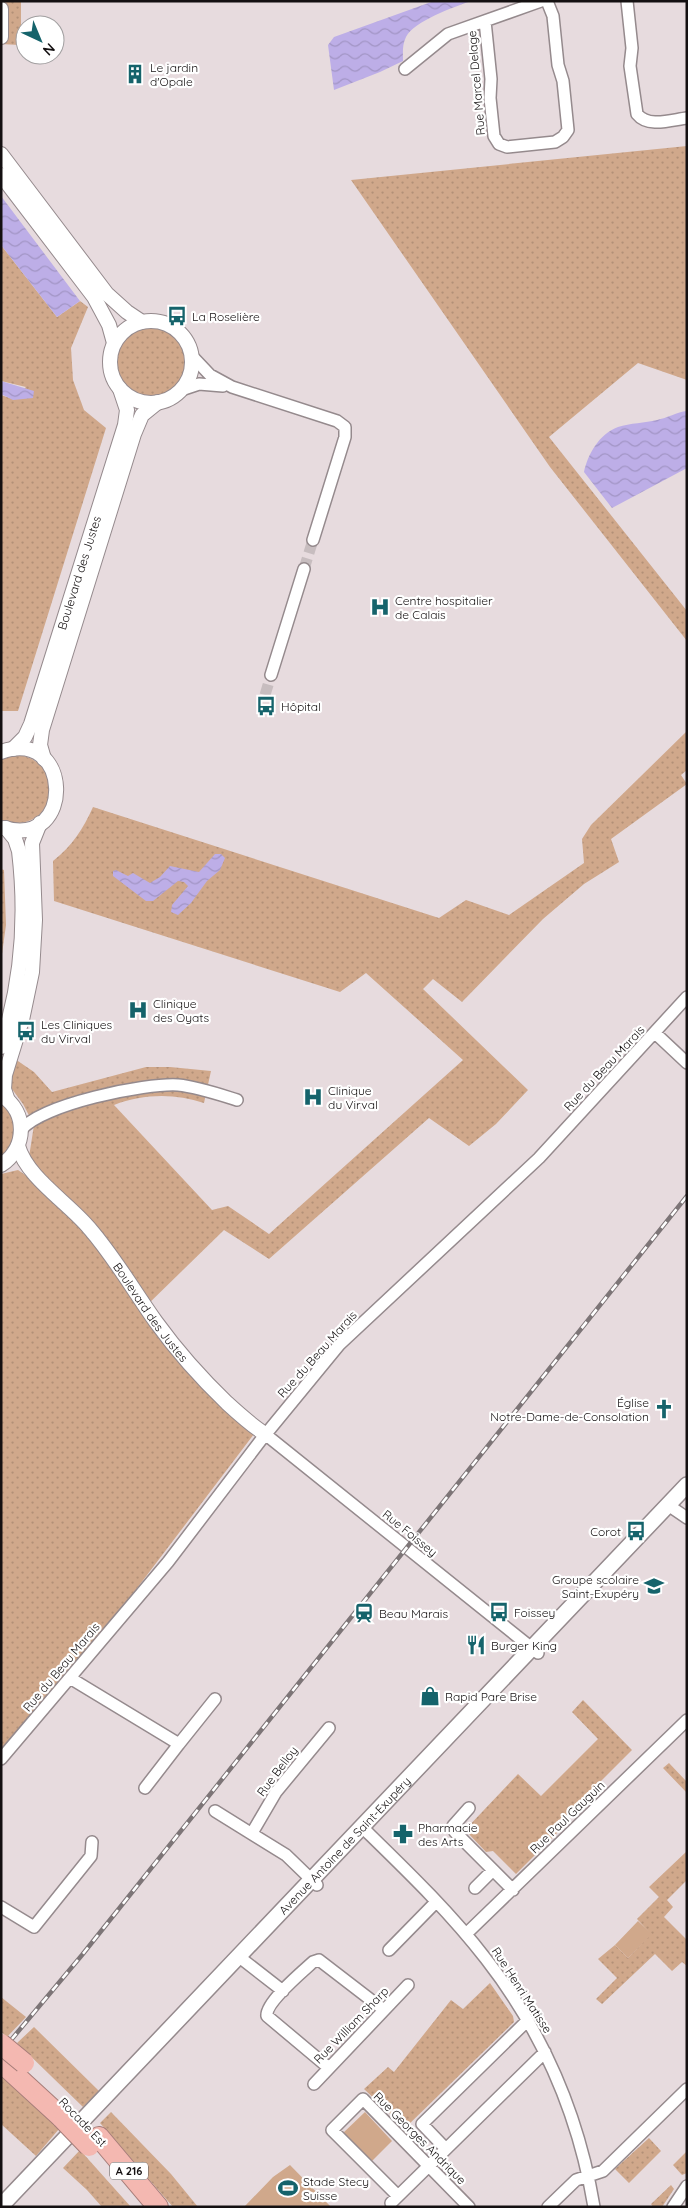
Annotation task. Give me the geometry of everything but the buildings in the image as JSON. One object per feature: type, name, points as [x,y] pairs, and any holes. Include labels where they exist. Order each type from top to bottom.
[{"type":"highway","name":"Rocade Est","points":[[1,2044],[14,2066],[67,2114],[158,2207]]},
{"type":"highway","name":"Rocade Est","points":[[94,2142],[141,2207]]},
{"type":"main road","name":"Avenue Antoine de Saint-Exupéry","points":[[11,2207],[68,2143],[671,1507],[687,1485]]},
{"type":"main road","name":"Avenue Antoine de Saint-Exupéry","points":[[671,1507],[687,1496]]},
{"type":"main road","name":"Avenue Antoine de Saint-Exupéry","points":[[1,2206],[242,1959]]},
{"type":"street","points":[[405,69],[448,34],[541,1]]},
{"type":"street","name":"Rue Marcel Delage","points":[[484,21],[491,79],[490,98],[496,141],[501,146],[507,147],[557,141],[564,136],[568,126],[563,81],[558,65],[553,16],[547,1]]},
{"type":"street","points":[[627,1],[632,48],[630,66],[637,114],[641,119],[650,122],[687,118]]},
{"type":"street","points":[[1,9],[1,37]]},
{"type":"street","points":[[1,154],[108,294],[122,308],[142,322]]},
{"type":"street","points":[[1,174],[94,296],[109,325],[114,343]]},
{"type":"street","points":[[192,356],[191,372],[180,390],[170,398],[158,402],[137,401],[120,390],[110,368],[114,343],[124,330],[142,322],[161,322],[175,329],[186,341],[192,356],[210,375],[232,387],[337,421],[346,427],[345,437],[313,540]]},
{"type":"street","points":[[180,390],[204,384],[232,387]]},
{"type":"street","name":"Boulevard des Justes","points":[[7,751],[25,737],[32,724],[125,425],[126,410],[120,390]]},
{"type":"street","name":"Boulevard des Justes","points":[[44,759],[40,745],[42,730],[134,434],[142,415],[158,402]]},
{"type":"street","points":[[271,675],[304,569]]},
{"type":"street","points":[[1,1166],[10,1158],[18,1146],[21,1130],[19,1116],[7,1100],[4,1089],[5,1075],[22,1020],[32,972],[35,904],[32,843],[40,823],[53,808],[57,793],[54,772],[44,759],[30,751],[7,751]]},
{"type":"street","points":[[4,828],[22,830],[40,823]]},
{"type":"street","points":[[1,1046],[18,982],[22,934],[19,851],[15,839],[4,828]]},
{"type":"street","name":"Rue du Beau Marais","points":[[1,1759],[168,1562],[265,1434],[315,1372],[348,1336],[539,1158],[687,997]]},
{"type":"street","points":[[655,1033],[687,1063]]},
{"type":"street","points":[[7,1100],[30,1112],[62,1107],[128,1089],[161,1085],[197,1088],[237,1100]]},
{"type":"street","points":[[21,1130],[34,1119],[62,1107]]},
{"type":"street","name":"Boulevard des Justes","points":[[18,1146],[25,1164],[91,1229],[166,1336],[195,1371],[234,1409],[265,1434]]},
{"type":"street","name":"Boulevard des Justes","points":[[1,1166],[21,1168],[44,1183]]},
{"type":"street","name":"Rue Foissey","points":[[265,1434],[535,1650]]},
{"type":"street","points":[[671,1507],[687,1518]]},
{"type":"street","points":[[70,1678],[179,1744]]},
{"type":"street","points":[[145,1788],[215,1699]]},
{"type":"street","name":"Rue Paul Gauguin","points":[[466,1934],[687,1720]]},
{"type":"street","name":"Rue Belloy","points":[[252,1833],[276,1792],[329,1728]]},
{"type":"street","points":[[469,1808],[453,1826],[455,1832],[513,1890]]},
{"type":"street","points":[[215,1811],[286,1855],[314,1883]]},
{"type":"street","name":"Rue Henri Matisse","points":[[365,1829],[466,1934],[497,1973],[527,2021],[545,2052],[573,2121],[589,2176],[594,2207]]},
{"type":"street","points":[[1,1907],[34,1927],[91,1856],[92,1842]]},
{"type":"street","points":[[475,1888],[493,1870]]},
{"type":"street","points":[[389,1950],[436,1902]]},
{"type":"street","points":[[242,1959],[283,1991]]},
{"type":"street","points":[[329,2068],[270,2019],[267,2010],[283,1991],[313,1962],[323,1962],[384,2010]]},
{"type":"street","name":"Rue William Sharp","points":[[314,2084],[408,1985]]},
{"type":"street","name":"Rue Georges Andrique","points":[[446,2149],[422,2124],[527,2021]]},
{"type":"street","points":[[429,2166],[545,2052]]},
{"type":"street","points":[[548,2207],[576,2180],[598,2174],[606,2169],[687,2089]]},
{"type":"street","name":"Rue Georges Andrique","points":[[429,2166],[394,2199],[371,2170],[332,2130],[364,2099],[470,2207]]},
{"type":"street","points":[[673,2207],[687,2186]]},
{"type":"shaded area","points":[[1,1],[21,1],[21,15],[15,15],[15,45],[1,44]]},
{"type":"shaded area","points":[[687,146],[687,380],[638,363],[549,437],[687,611],[687,641],[550,467],[351,180]]},
{"type":"shaded area","points":[[1,245],[57,317],[80,301],[88,307],[71,348],[73,380],[84,410],[106,428],[18,711],[1,711],[1,395],[13,399],[26,387],[1,381]]},
{"type":"shaded area","points":[[151,328],[164,331],[175,338],[182,349],[185,362],[182,375],[175,386],[164,393],[151,396],[138,393],[127,386],[120,375],[117,362],[120,349],[127,338],[138,331]]},
{"type":"shaded area","points":[[687,731],[687,770],[681,775],[687,784],[611,839],[619,862],[584,884],[543,919],[462,1002],[433,979],[423,989],[528,1090],[496,1124],[469,1146],[429,1118],[269,1259],[224,1230],[142,1310],[254,1434],[122,1608],[1,1753],[1,1174],[18,1170],[37,1183],[29,1157],[34,1125],[23,1104],[9,1085],[15,1059],[34,1072],[52,1092],[146,1067],[211,1071],[204,1103],[170,1096],[159,1096],[125,1101],[114,1105],[212,1210],[228,1206],[269,1234],[463,1060],[366,973],[340,992],[54,901],[53,861],[77,836],[93,807],[439,918],[466,900],[509,915],[584,863],[582,839],[591,825]]},
{"type":"shaded area","points":[[18,755],[35,761],[45,771],[50,784],[49,798],[43,810],[33,819],[19,823],[1,820],[1,759]]},
{"type":"shaded area","points":[[1,869],[4,870],[6,925],[1,961]]},
{"type":"shaded area","points":[[1,1102],[11,1115],[14,1129],[11,1144],[1,1157]]},
{"type":"shaded area","points":[[583,1700],[632,1750],[564,1818],[568,1822],[516,1874],[493,1851],[486,1852],[465,1830],[518,1774],[541,1796],[598,1739],[572,1712]]},
{"type":"shaded area","points":[[669,1763],[687,1782],[687,1793],[663,1768]]},
{"type":"shaded area","points":[[687,1851],[687,1880],[667,1900],[673,1907],[664,1917],[687,1940],[687,1966],[682,1962],[672,1971],[655,1954],[602,2004],[596,1999],[617,1978],[598,1959],[615,1945],[628,1958],[651,1934],[637,1919],[659,1897],[649,1887]]},
{"type":"shaded area","points":[[638,1921],[652,1934],[628,1958],[615,1945]]},
{"type":"shaded area","points":[[490,1983],[513,2016],[514,2022],[405,2128],[364,2089],[388,2067],[394,2072],[451,2000],[463,2009]]},
{"type":"shaded area","points":[[1,1997],[26,2017],[7,2037],[1,2032]]},
{"type":"shaded area","points":[[34,2027],[99,2091],[83,2107],[17,2043]]},
{"type":"shaded area","points":[[1,2076],[59,2129],[36,2156],[1,2124]]},
{"type":"shaded area","points":[[111,2112],[171,2174],[198,2207],[173,2207],[100,2123]]},
{"type":"shaded area","points":[[365,2112],[392,2141],[370,2163],[342,2134]]},
{"type":"shaded area","points":[[649,2138],[661,2151],[629,2183],[615,2169]]},
{"type":"shaded area","points":[[80,2150],[131,2207],[102,2207],[63,2168]]},
{"type":"shaded area","points":[[687,2151],[687,2173],[682,2175],[673,2165]]},
{"type":"shaded area","name":"Stade Stecy Suisse","points":[[290,2165],[331,2207],[244,2207],[273,2177]]},
{"type":"shaded area","points":[[671,2185],[674,2189],[662,2207],[653,2207],[651,2204]]},
{"type":"water","points":[[434,1],[471,1],[435,15],[410,31],[404,43],[403,61],[334,90],[328,45],[334,37]]},
{"type":"water","points":[[1,196],[80,301],[57,317],[1,245]]},
{"type":"water","points":[[1,381],[34,391],[33,398],[13,400],[1,394]]},
{"type":"water","points":[[687,411],[687,468],[612,508],[584,472],[588,458],[595,445],[605,434],[618,427],[657,420]]},
{"type":"water","points":[[215,854],[221,854],[225,858],[220,870],[207,881],[191,903],[178,915],[171,912],[172,905],[188,886],[184,882],[178,881],[153,901],[146,901],[113,876],[113,871],[116,870],[128,876],[133,873],[150,883],[160,877],[170,866],[199,872]]},
{"type":"tunnel","points":[[304,569],[313,540]]},
{"type":"tunnel","points":[[265,695],[271,675]]},
{"type":"railway","points":[[1,2052],[82,1955],[687,1196]]},
{"type":"place","name":"Le jardin d'Opale","points":[[135,74]]},
{"type":"place","name":"La Roselière","points":[[177,316]]},
{"type":"place","name":"Centre hospitalier de Calais","points":[[380,607]]},
{"type":"place","name":"Hôpital","points":[[266,706]]},
{"type":"place","name":"Clinique des Oyats","points":[[138,1010]]},
{"type":"place","name":"Les Cliniques du Virval","points":[[26,1031]]},
{"type":"place","name":"Clinique du Virval","points":[[313,1097]]},
{"type":"place","name":"Église Notre-Dame-de-Consolation","points":[[664,1409]]},
{"type":"place","name":"Corot","points":[[636,1531]]},
{"type":"place","name":"Groupe scolaire Saint-Exupéry","points":[[654,1586]]},
{"type":"place","name":"Foissey","points":[[499,1612]]},
{"type":"place","name":"Beau Marais","points":[[364,1613]]},
{"type":"place","name":"Burger King","points":[[476,1645]]},
{"type":"place","name":"Rapid Pare Brise","points":[[430,1696]]},
{"type":"place","name":"Pharmacie des Arts","points":[[403,1834]]},
{"type":"place","name":"Stade Stecy Suisse","points":[[288,2188]]}]
